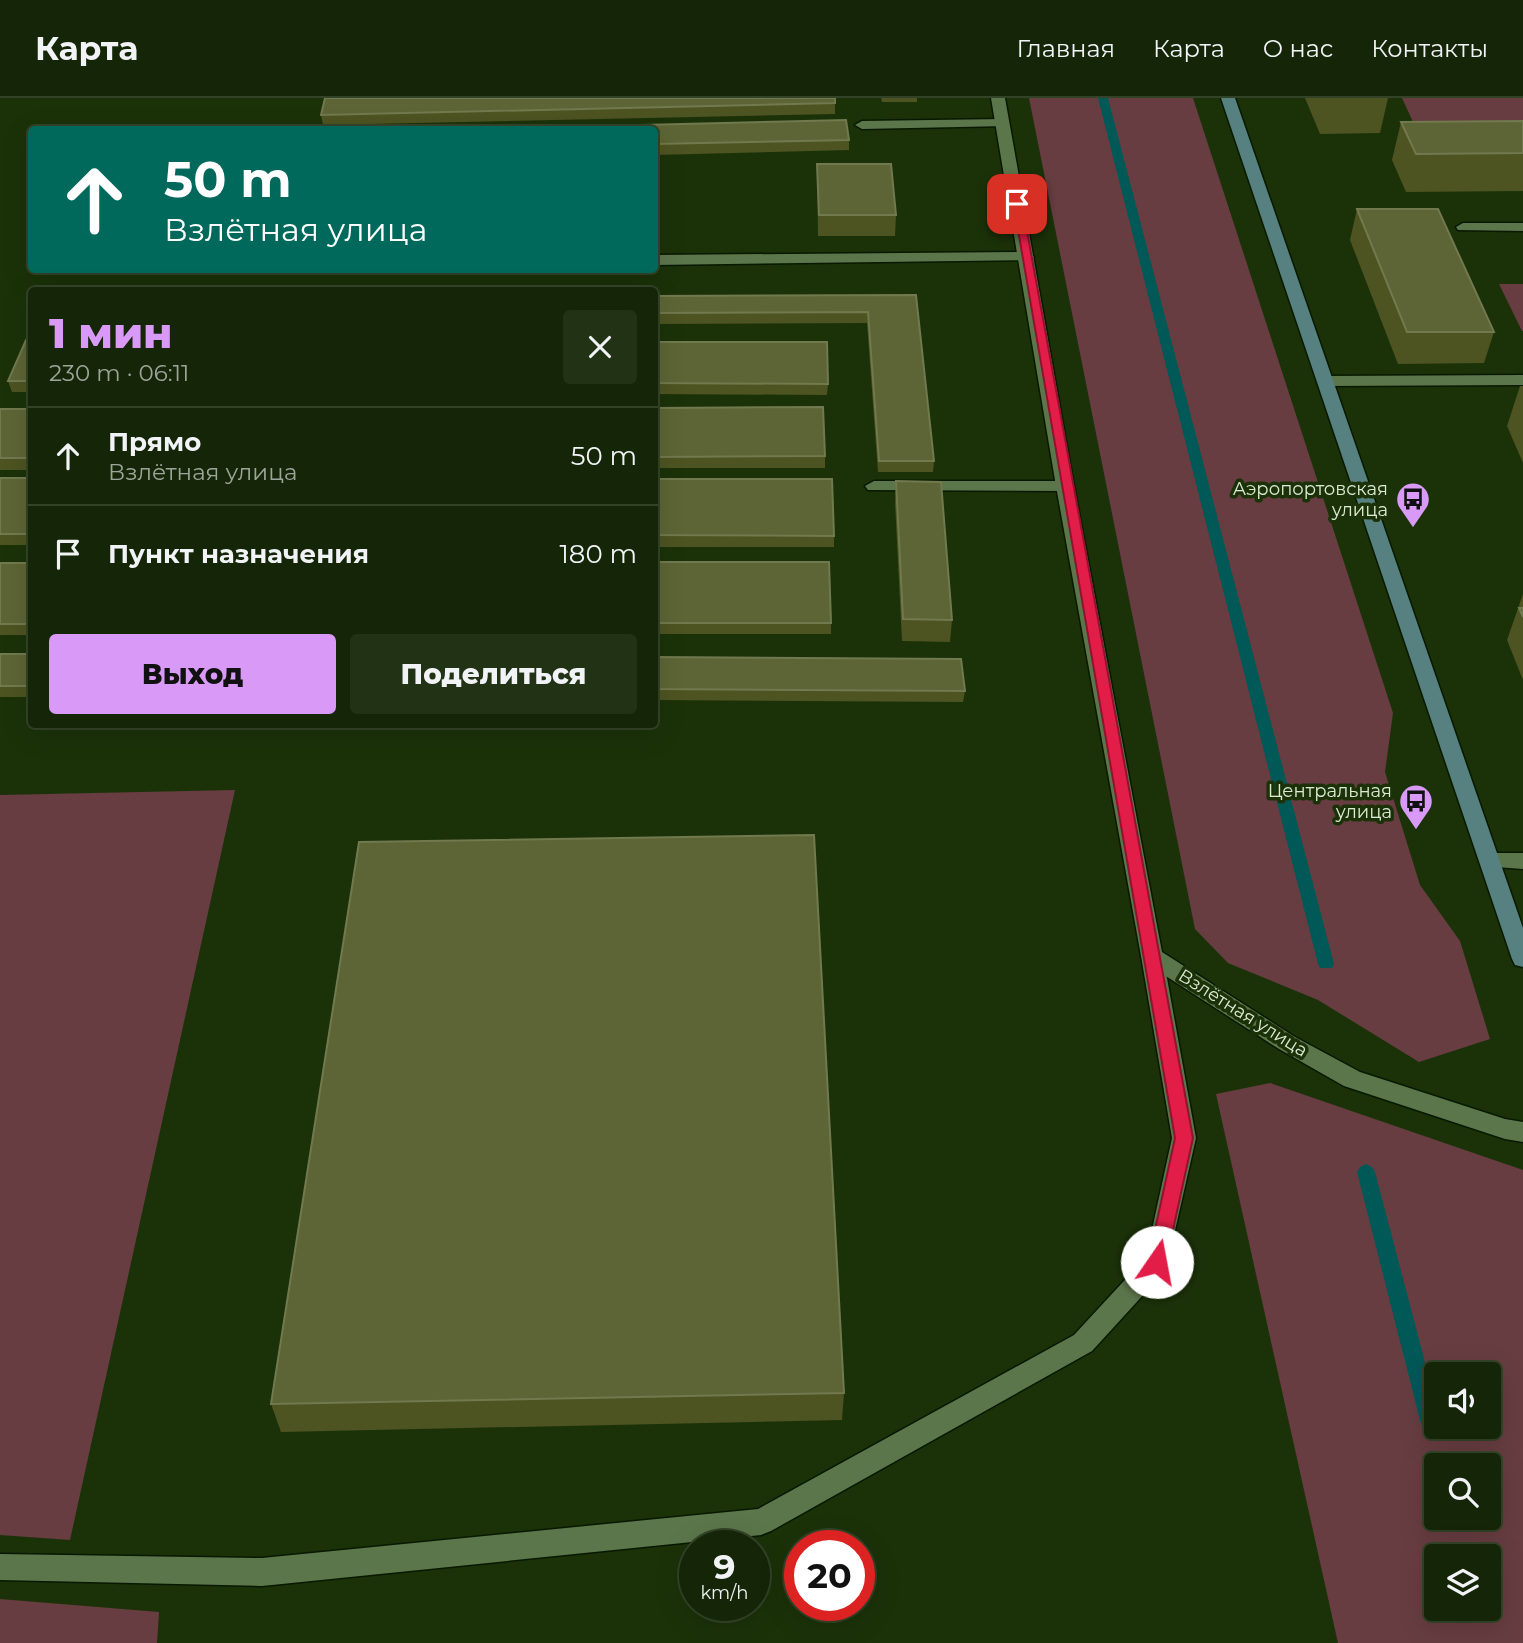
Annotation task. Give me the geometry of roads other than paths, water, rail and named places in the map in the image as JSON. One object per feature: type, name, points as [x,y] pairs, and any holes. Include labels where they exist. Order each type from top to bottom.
[{"type":"street","points":[[0,1567],[262,1572],[761,1522],[1083,1343],[1157,1262],[1184,1138],[1065,486],[998,98]]},
{"type":"street","points":[[1228,98],[1523,959]]},
{"type":"street","points":[[862,125],[1003,123]]},
{"type":"street","points":[[1463,228],[1523,227]]},
{"type":"street","points":[[658,260],[1026,257]]},
{"type":"street","points":[[1326,381],[1523,380]]},
{"type":"street","points":[[874,486],[1065,486]]},
{"type":"street","points":[[1490,861],[1523,861]]},
{"type":"street","name":"Взлётная улица","points":[[1152,956],[1287,1043],[1352,1079],[1505,1129],[1523,1132]]},
{"type":"waterway","points":[[1103,98],[1326,964]]},
{"type":"waterway","points":[[1366,1172],[1424,1397]]},
{"type":"place","name":"Аэропортовская улица","points":[[1413,529]]},
{"type":"place","name":"Центральная улица","points":[[1416,831]]}]
